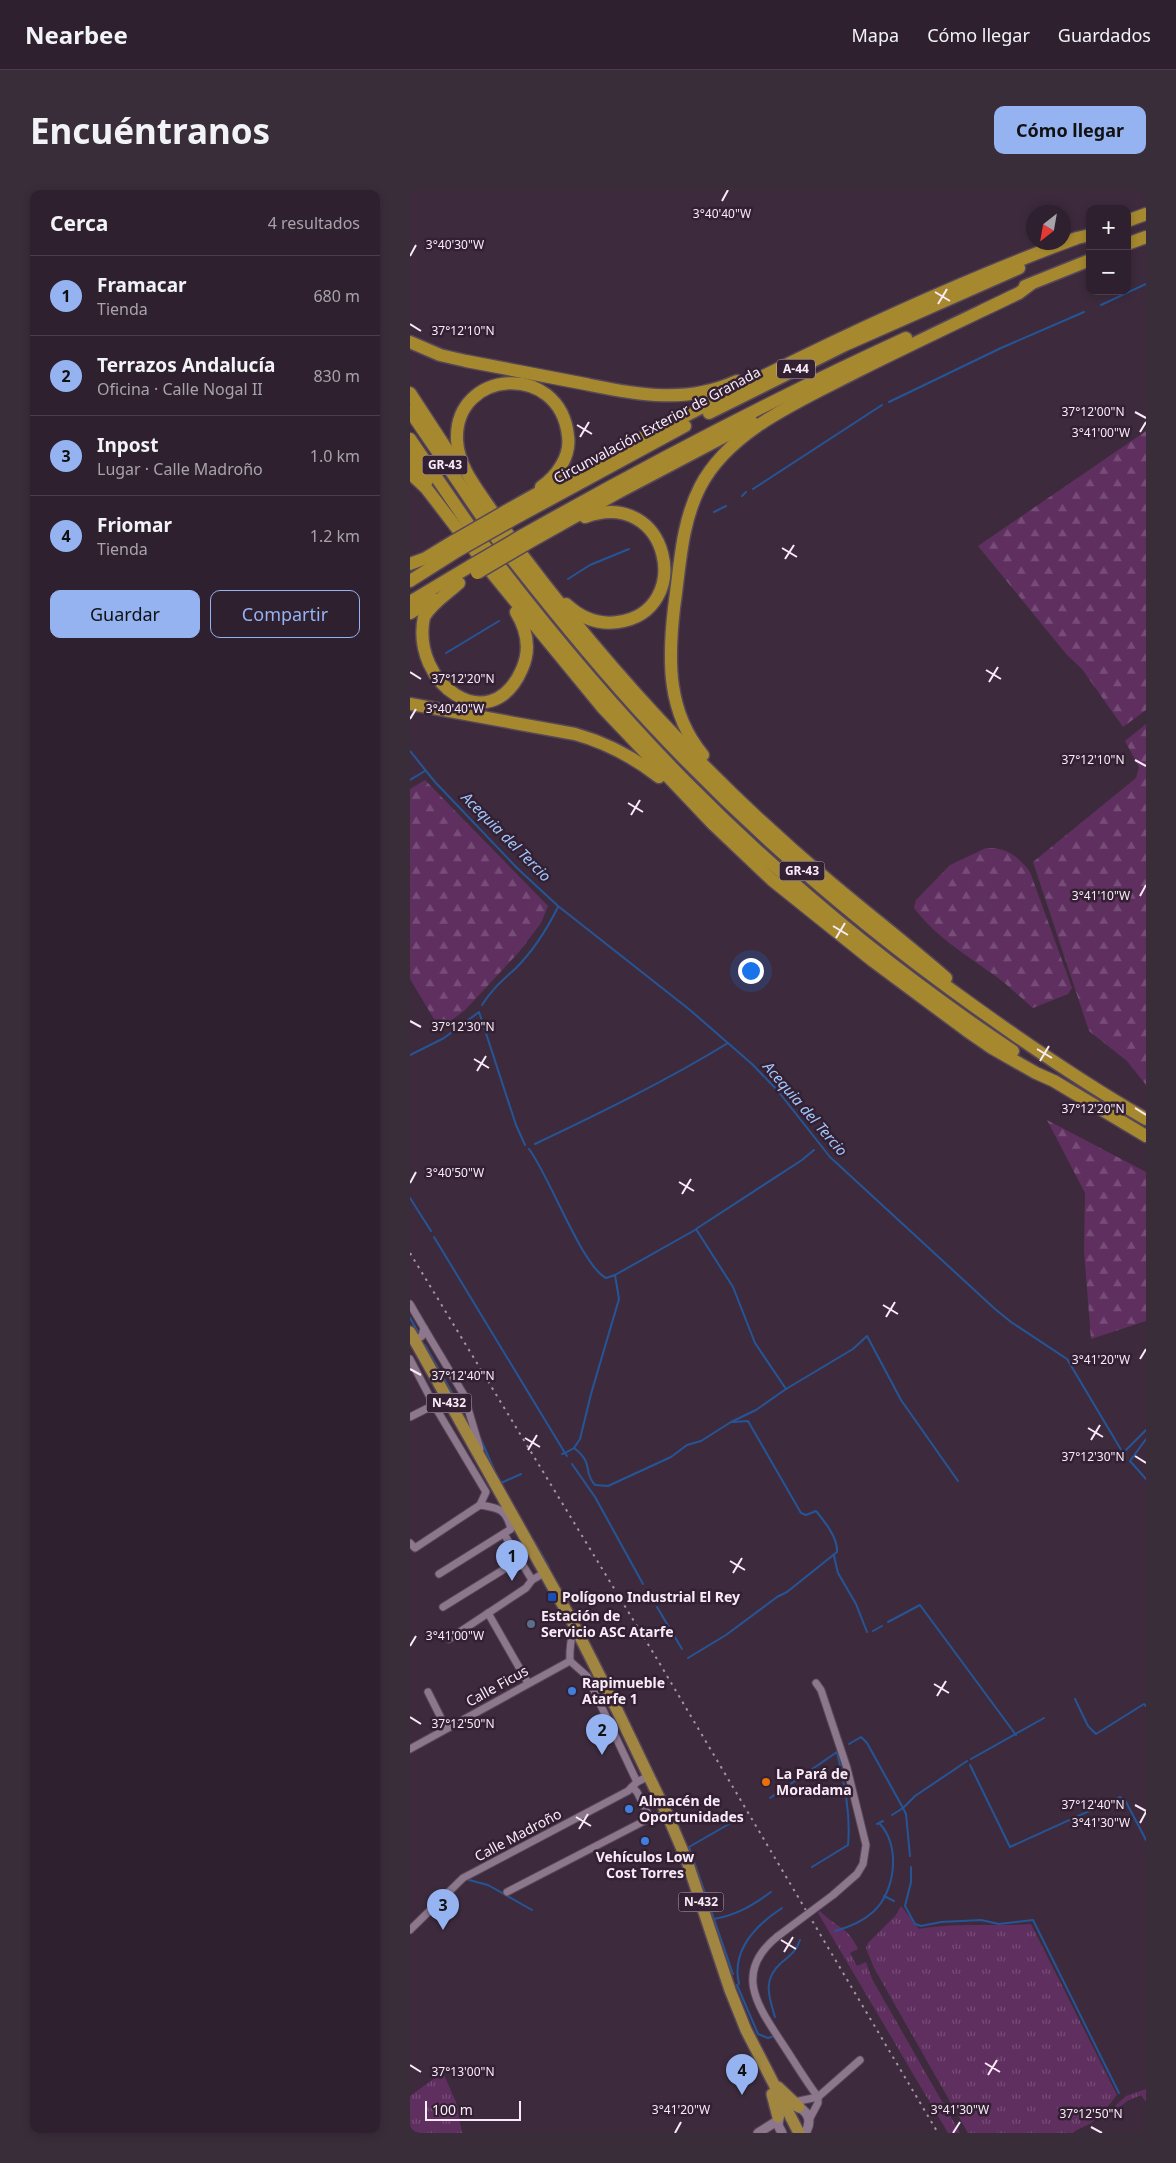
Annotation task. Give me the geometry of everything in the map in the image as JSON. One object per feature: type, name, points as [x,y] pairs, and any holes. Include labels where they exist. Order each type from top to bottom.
[{"type":"highway","points":[[1131,220],[1146,214]]},
{"type":"highway","points":[[526,500],[802,356],[999,267],[1076,238],[1086,237]]},
{"type":"highway","points":[[1131,243],[1146,237]]},
{"type":"highway","name":"Circunvalación Exterior de Granada","points":[[410,581],[460,537],[505,529],[646,446],[790,372],[892,324],[1086,238]]},
{"type":"highway","name":"A-44","points":[[410,602],[478,556],[526,539],[635,472],[734,420],[1017,288],[1086,262]]},
{"type":"highway","points":[[744,804],[736,792],[700,752],[680,718],[671,682],[670,644],[683,542],[692,504],[700,486],[719,459],[751,430],[800,401],[1019,293],[1031,284]]},
{"type":"highway","points":[[410,342],[440,355],[466,361],[645,395],[668,397],[687,396],[709,391],[728,385],[787,359],[802,356]]},
{"type":"highway","points":[[482,495],[464,466],[457,441],[460,420],[464,410],[481,392],[492,386],[520,382],[534,386],[556,402],[563,413],[569,439],[568,451],[556,473],[526,500],[505,529]]},
{"type":"highway","points":[[410,393],[471,486],[482,495]]},
{"type":"highway","points":[[526,539],[556,526],[788,404],[800,401]]},
{"type":"highway","name":"GR-43","points":[[410,411],[487,514],[482,495]]},
{"type":"highway","name":"GR-43","points":[[410,439],[460,537]]},
{"type":"highway","points":[[410,456],[460,537],[410,569]]},
{"type":"highway","points":[[410,473],[442,507]]},
{"type":"highway","points":[[546,587],[572,609],[587,618],[610,623],[633,618],[642,612],[658,595],[665,575],[663,552],[658,541],[652,531],[633,516],[610,511],[598,512],[556,526]]},
{"type":"highway","points":[[478,556],[459,583],[429,610],[418,630],[416,652],[424,676],[431,686],[440,693],[464,702],[477,703],[498,696],[514,683],[525,663],[527,640],[525,629],[506,592]]},
{"type":"highway","points":[[410,564],[426,558]]},
{"type":"highway","name":"GR-43","points":[[546,587],[518,558],[565,626],[651,723],[742,816],[789,860],[864,923],[1015,1037],[1069,1073],[1146,1117]]},
{"type":"highway","name":"GR-43","points":[[506,592],[496,571],[686,782],[781,872],[887,960],[1054,1081]]},
{"type":"highway","points":[[410,613],[459,583]]},
{"type":"highway","points":[[546,587],[672,733],[744,804],[828,881],[960,989],[1074,1072],[1146,1117]]},
{"type":"highway","points":[[506,592],[602,707],[714,825],[772,880],[923,1000],[992,1048],[1054,1081],[1146,1136]]},
{"type":"highway","points":[[410,704],[575,734],[613,746],[646,767],[714,825]]},
{"type":"highway","name":"N-432","points":[[412,1339],[573,1623],[617,1710],[667,1814],[690,1870],[735,2003],[755,2050],[787,2111]]},
{"type":"highway","points":[[755,2050],[756,2062],[772,2093],[805,2130]]},
{"type":"street","points":[[410,1304],[464,1395],[484,1464]]},
{"type":"street","points":[[412,1339],[422,1336],[424,1328]]},
{"type":"street","points":[[410,1359],[434,1405],[486,1492],[480,1505],[415,1548],[410,1543]]},
{"type":"street","points":[[410,1417],[434,1405]]},
{"type":"street","points":[[480,1482],[491,1476]]},
{"type":"street","points":[[439,1574],[511,1529],[511,1516],[499,1508],[480,1505]]},
{"type":"street","points":[[504,1534],[532,1580]]},
{"type":"street","points":[[443,1607],[519,1560]]},
{"type":"street","points":[[449,1639],[526,1588],[532,1580],[544,1573]]},
{"type":"street","points":[[488,1613],[528,1683]]},
{"type":"street","points":[[573,1623],[573,1639],[569,1648],[570,1661],[587,1676],[596,1693],[637,1792],[650,1818]]},
{"type":"street","name":"Calle Ficus","points":[[410,1749],[570,1661]]},
{"type":"street","points":[[579,1669],[595,1665]]},
{"type":"street","points":[[805,2130],[818,2103],[818,2097],[761,2012],[754,1994],[753,1978],[759,1958],[765,1949],[778,1936],[833,1895],[857,1874],[863,1864],[866,1845],[847,1768],[821,1690],[816,1683]]},
{"type":"street","points":[[428,1692],[446,1728]]},
{"type":"street","points":[[596,1693],[617,1710]]},
{"type":"street","name":"Calle Madroño","points":[[410,1930],[463,1878],[628,1791],[648,1776]]},
{"type":"street","points":[[507,1892],[650,1818],[667,1814]]},
{"type":"street","points":[[758,2133],[787,2111],[818,2097],[860,2060]]},
{"type":"street","points":[[787,2111],[806,2113],[805,2130]]},
{"type":"street","points":[[782,2133],[787,2111]]},
{"type":"green space","points":[[1146,431],[1146,710],[1123,727],[1082,669],[1067,655],[978,546]]},
{"type":"green space","points":[[1146,724],[1146,1085],[1127,1061],[1089,1031],[1033,862],[1136,778],[1139,767],[1125,741]]},
{"type":"green space","points":[[425,780],[548,906],[541,923],[519,952],[465,1010],[440,1029],[410,979],[410,789]]},
{"type":"green space","points":[[986,848],[1006,851],[1021,861],[1030,872],[1072,988],[1068,994],[1033,1008],[999,979],[941,936],[914,908],[916,900],[950,865]]},
{"type":"green space","points":[[1047,1120],[1146,1172],[1146,1321],[1091,1339],[1084,1251],[1085,1193]]},
{"type":"green space","points":[[901,1906],[919,1929],[947,1926],[1031,1924],[1117,2095],[1095,2120],[1073,2133],[968,2133],[874,1968],[866,1948],[868,1943],[896,1915]]},
{"type":"green space","points":[[820,1911],[850,1935],[854,1941],[858,1949],[850,1953],[857,1966],[866,1962],[872,1979],[960,2133],[948,2133],[818,1913]]},
{"type":"green space","points":[[446,2066],[444,2075],[456,2102],[462,2133],[410,2133],[410,2096],[435,2078]]},
{"type":"green space","points":[[1146,2089],[1146,2102],[1141,2095],[1127,2101],[1116,2110],[1114,2107],[1126,2096]]},
{"type":"waterway","points":[[1101,305],[1146,284]]},
{"type":"waterway","points":[[889,402],[1001,348],[1084,312]]},
{"type":"waterway","points":[[753,489],[882,405]]},
{"type":"waterway","points":[[742,496],[746,492]]},
{"type":"waterway","points":[[714,512],[726,506]]},
{"type":"waterway","points":[[568,579],[590,565],[629,549]]},
{"type":"waterway","points":[[446,653],[499,621]]},
{"type":"waterway","name":"Acequia del Tercio","points":[[410,751],[435,782],[518,869],[558,906],[690,1010],[752,1064],[778,1091],[830,1157],[995,1309],[1011,1322],[1067,1359],[1123,1453],[1146,1430]]},
{"type":"waterway","points":[[410,780],[425,771]]},
{"type":"waterway","points":[[482,1005],[493,990],[534,947],[558,907]]},
{"type":"waterway","points":[[410,1055],[444,1038],[479,1012],[516,1125],[525,1145]]},
{"type":"waterway","points":[[535,1144],[657,1083],[728,1043]]},
{"type":"waterway","points":[[529,1149],[576,1239],[587,1256],[597,1270],[606,1278],[615,1275]]},
{"type":"waterway","points":[[434,1237],[565,1453],[574,1448],[584,1459],[589,1476],[595,1485],[608,1486],[671,1457],[687,1445],[701,1441],[731,1422],[756,1410],[786,1389],[755,1343],[733,1287],[696,1229],[802,1160],[814,1150]]},
{"type":"waterway","points":[[410,1198],[431,1231]]},
{"type":"waterway","points":[[574,1448],[580,1439],[619,1299],[615,1275],[695,1230]]},
{"type":"waterway","points":[[410,1318],[418,1332]]},
{"type":"waterway","points":[[786,1389],[853,1349],[867,1336],[901,1400],[958,1481]]},
{"type":"waterway","points":[[425,1345],[459,1405]]},
{"type":"waterway","points":[[688,1658],[726,1635],[777,1597],[787,1592],[837,1552],[833,1536],[816,1511],[806,1515],[801,1513],[748,1421],[733,1422]]},
{"type":"waterway","points":[[480,1437],[498,1479]]},
{"type":"waterway","points":[[1146,1439],[1130,1461],[1146,1479]]},
{"type":"waterway","points":[[562,1454],[565,1453],[567,1456]]},
{"type":"waterway","points":[[572,1464],[595,1497],[643,1584]]},
{"type":"waterway","points":[[501,1483],[521,1474]]},
{"type":"waterway","points":[[534,1541],[549,1567]]},
{"type":"waterway","points":[[834,1556],[838,1573],[856,1604],[867,1632]]},
{"type":"waterway","points":[[888,1622],[920,1605],[1016,1735]]},
{"type":"waterway","points":[[657,1607],[682,1649]]},
{"type":"waterway","points":[[873,1631],[882,1626]]},
{"type":"waterway","points":[[1075,1699],[1088,1726],[1096,1734],[1144,1704],[1146,1706]]},
{"type":"waterway","points":[[971,1759],[1044,1718]]},
{"type":"waterway","points":[[849,1744],[861,1737],[867,1743],[903,1808],[915,1796],[967,1761]]},
{"type":"waterway","points":[[770,1798],[837,1752],[848,1810],[848,1845],[812,1867]]},
{"type":"waterway","points":[[970,1765],[1010,1847],[1120,1797],[1125,1800],[1146,1840]]},
{"type":"waterway","points":[[892,1815],[903,1808],[906,1814],[910,1856]]},
{"type":"waterway","points":[[877,1824],[883,1821]]},
{"type":"waterway","points":[[835,1931],[865,1919],[881,1903],[887,1892],[893,1868],[893,1855],[891,1843],[879,1823]]},
{"type":"waterway","points":[[729,1824],[689,1847],[733,1974]]},
{"type":"waterway","points":[[911,1867],[911,1882],[905,1906],[915,1924],[921,1926],[941,1922],[981,1920],[999,1924],[1033,1920],[1119,2093]]},
{"type":"waterway","points":[[469,1880],[488,1885],[532,1910]]},
{"type":"waterway","points":[[714,1919],[744,1909],[771,1892]]},
{"type":"waterway","points":[[884,1896],[894,1901]]},
{"type":"waterway","points":[[739,1984],[737,1972],[742,1949],[763,1922],[782,1908]]},
{"type":"waterway","points":[[775,2017],[769,1996],[769,1982],[775,1969],[795,1950],[800,1940]]},
{"type":"waterway","points":[[737,1985],[758,2034],[768,2038],[774,2036]]},
{"type":"railway","points":[[410,1253],[657,1659],[938,2133]]},
{"type":"place","name":"Framacar","points":[[512,1581]]},
{"type":"place","name":"Polígono Industrial El Rey","points":[[552,1597]]},
{"type":"place","name":"Estación de Servicio ASC Atarfe","points":[[531,1624]]},
{"type":"place","name":"Rapimueble Atarfe 1","points":[[572,1691]]},
{"type":"place","name":"Terrazos Andalucía","points":[[602,1755]]},
{"type":"place","name":"La Pará de Moradama","points":[[766,1782]]},
{"type":"place","name":"Almacén de Oportunidades","points":[[629,1809]]},
{"type":"place","name":"Vehículos Low Cost Torres","points":[[645,1841]]},
{"type":"place","name":"Inpost","points":[[443,1930]]},
{"type":"place","name":"Friomar","points":[[742,2095]]}]
